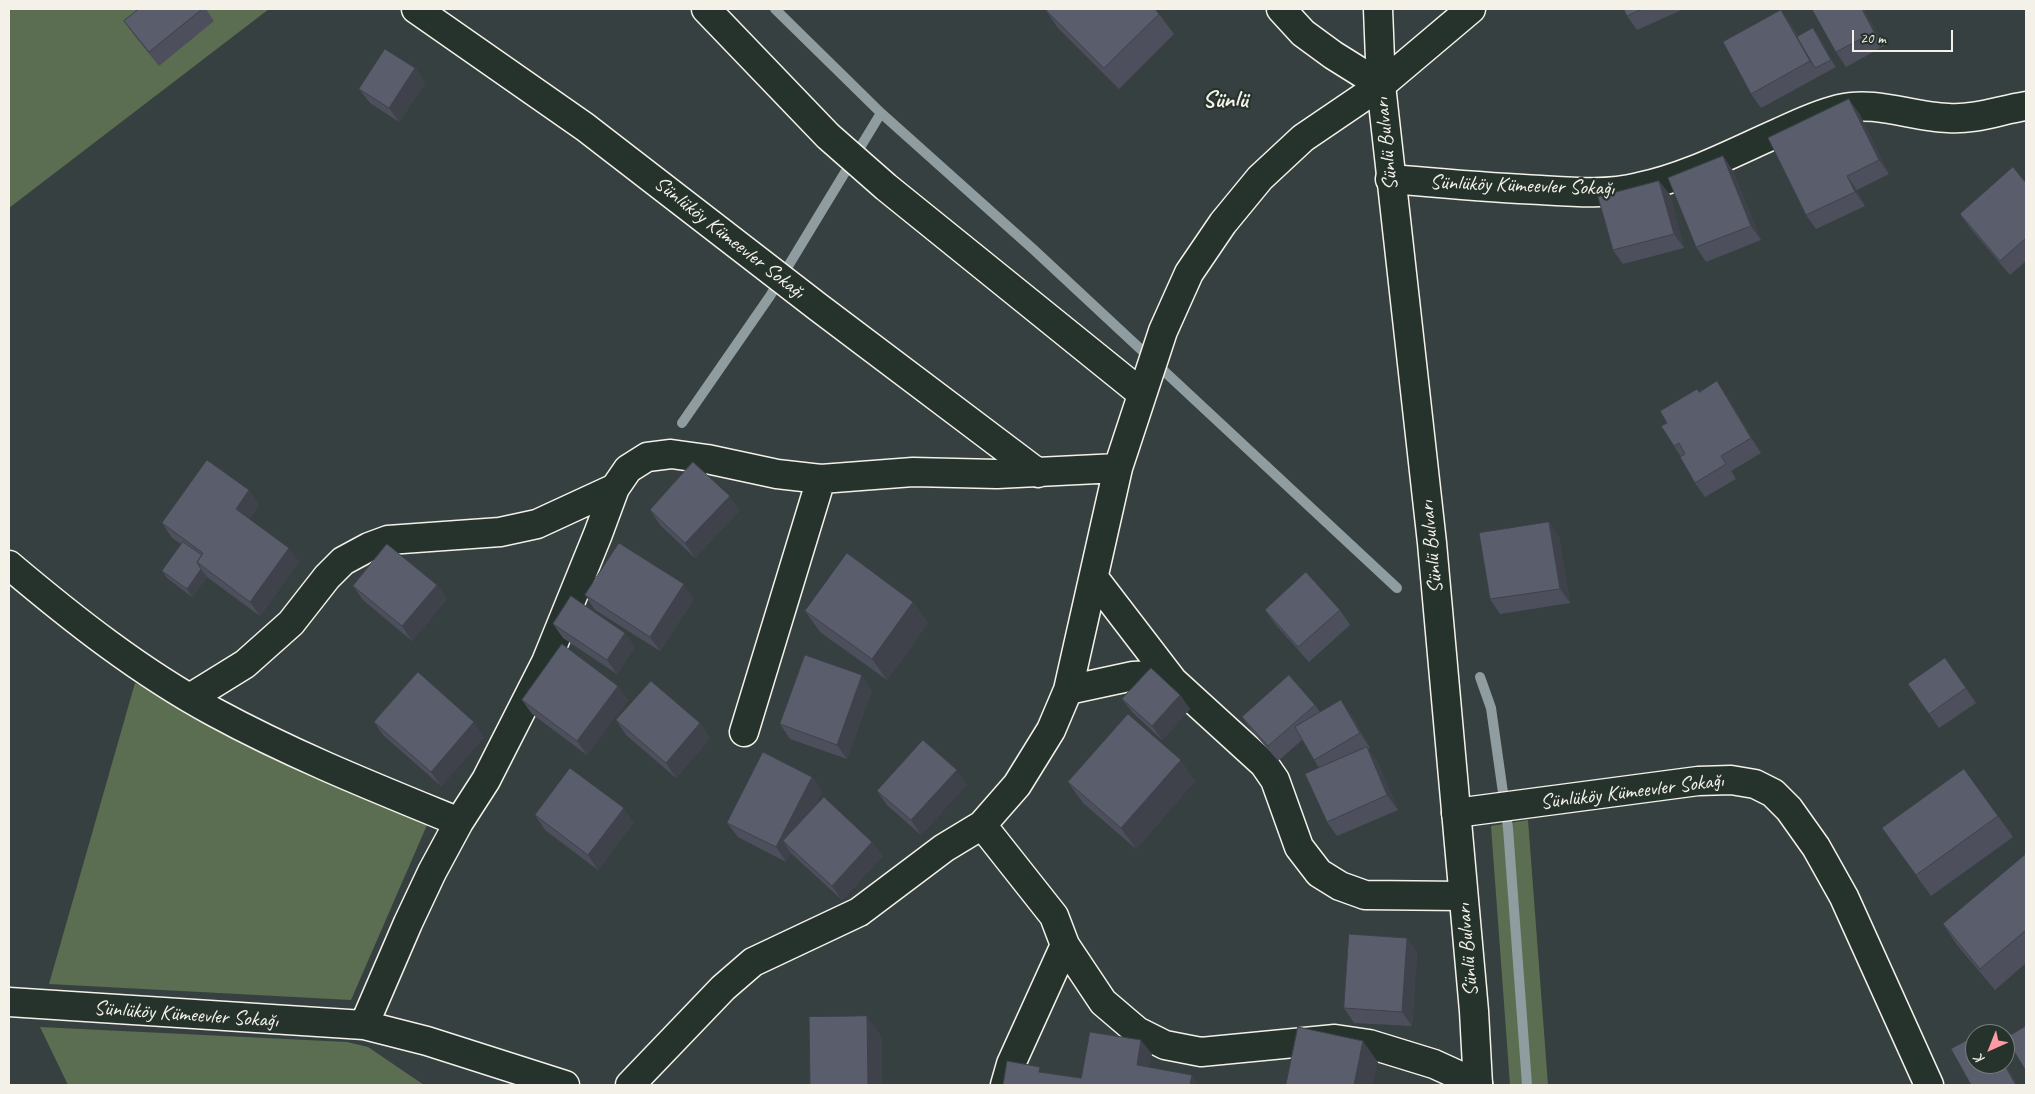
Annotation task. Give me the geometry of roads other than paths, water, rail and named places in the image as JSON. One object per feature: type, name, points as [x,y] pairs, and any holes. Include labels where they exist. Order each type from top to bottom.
[{"type":"street","name":"Sünlüköy Kümeevler Sokağı","points":[[416,9],[585,127],[826,313],[1038,473]]},
{"type":"street","points":[[706,9],[828,136],[886,187],[1141,393]]},
{"type":"street","points":[[1281,9],[1304,33],[1333,55],[1381,85]]},
{"type":"street","name":"Sünlü Bulvarı","points":[[1378,9],[1381,85],[1390,179],[1432,543],[1478,1085]]},
{"type":"street","points":[[630,1085],[723,988],[753,962],[859,912],[944,848],[982,825],[1018,785],[1051,730],[1068,690],[1118,468],[1141,393],[1163,331],[1189,273],[1222,223],[1260,178],[1303,138],[1381,85],[1471,9]]},
{"type":"street","name":"Sünlüköy Kümeevler Sokağı","points":[[1390,179],[1502,188],[1612,192],[1639,188],[1669,179],[1811,118],[1840,109],[1858,106],[1886,108],[1949,118],[1977,117],[2026,106]]},
{"type":"street","points":[[364,1025],[408,922],[459,822],[486,780],[546,662],[615,488],[628,469],[647,457],[671,454],[707,459],[777,474],[821,479],[913,472],[997,474],[1118,468]]},
{"type":"street","points":[[744,732],[821,479]]},
{"type":"street","points":[[190,698],[244,664],[256,654],[291,623],[327,577],[343,561],[369,547],[388,540],[500,532],[536,524],[615,488]]},
{"type":"street","points":[[9,565],[118,652],[215,713],[322,766],[459,822]]},
{"type":"street","points":[[1094,578],[1173,680],[1264,764],[1275,780],[1300,847],[1319,873],[1340,886],[1365,895],[1463,896]]},
{"type":"street","points":[[1068,690],[1133,676],[1152,675],[1173,680]]},
{"type":"street","name":"Sünlüköy Kümeevler Sokağı","points":[[1456,813],[1698,781],[1739,781],[1755,784],[1773,793],[1789,809],[1816,847],[1844,897],[1929,1085]]},
{"type":"street","points":[[982,825],[1054,916],[1065,945],[1103,1002],[1137,1031],[1165,1045],[1201,1052],[1335,1039],[1370,1044],[1434,1064],[1478,1085]]},
{"type":"street","points":[[1005,1085],[1011,1064],[1065,945]]},
{"type":"street","name":"Sünlüköy Kümeevler Sokağı","points":[[9,1002],[364,1025],[427,1041],[565,1085]]},
{"type":"waterway","points":[[775,9],[881,113],[1033,249],[1397,588]]},
{"type":"waterway","points":[[682,423],[770,296],[881,113]]},
{"type":"waterway","points":[[1480,677],[1491,708],[1508,828],[1527,1085]]},
{"type":"district","name":"Sünlü","points":[[1225,101]]}]
